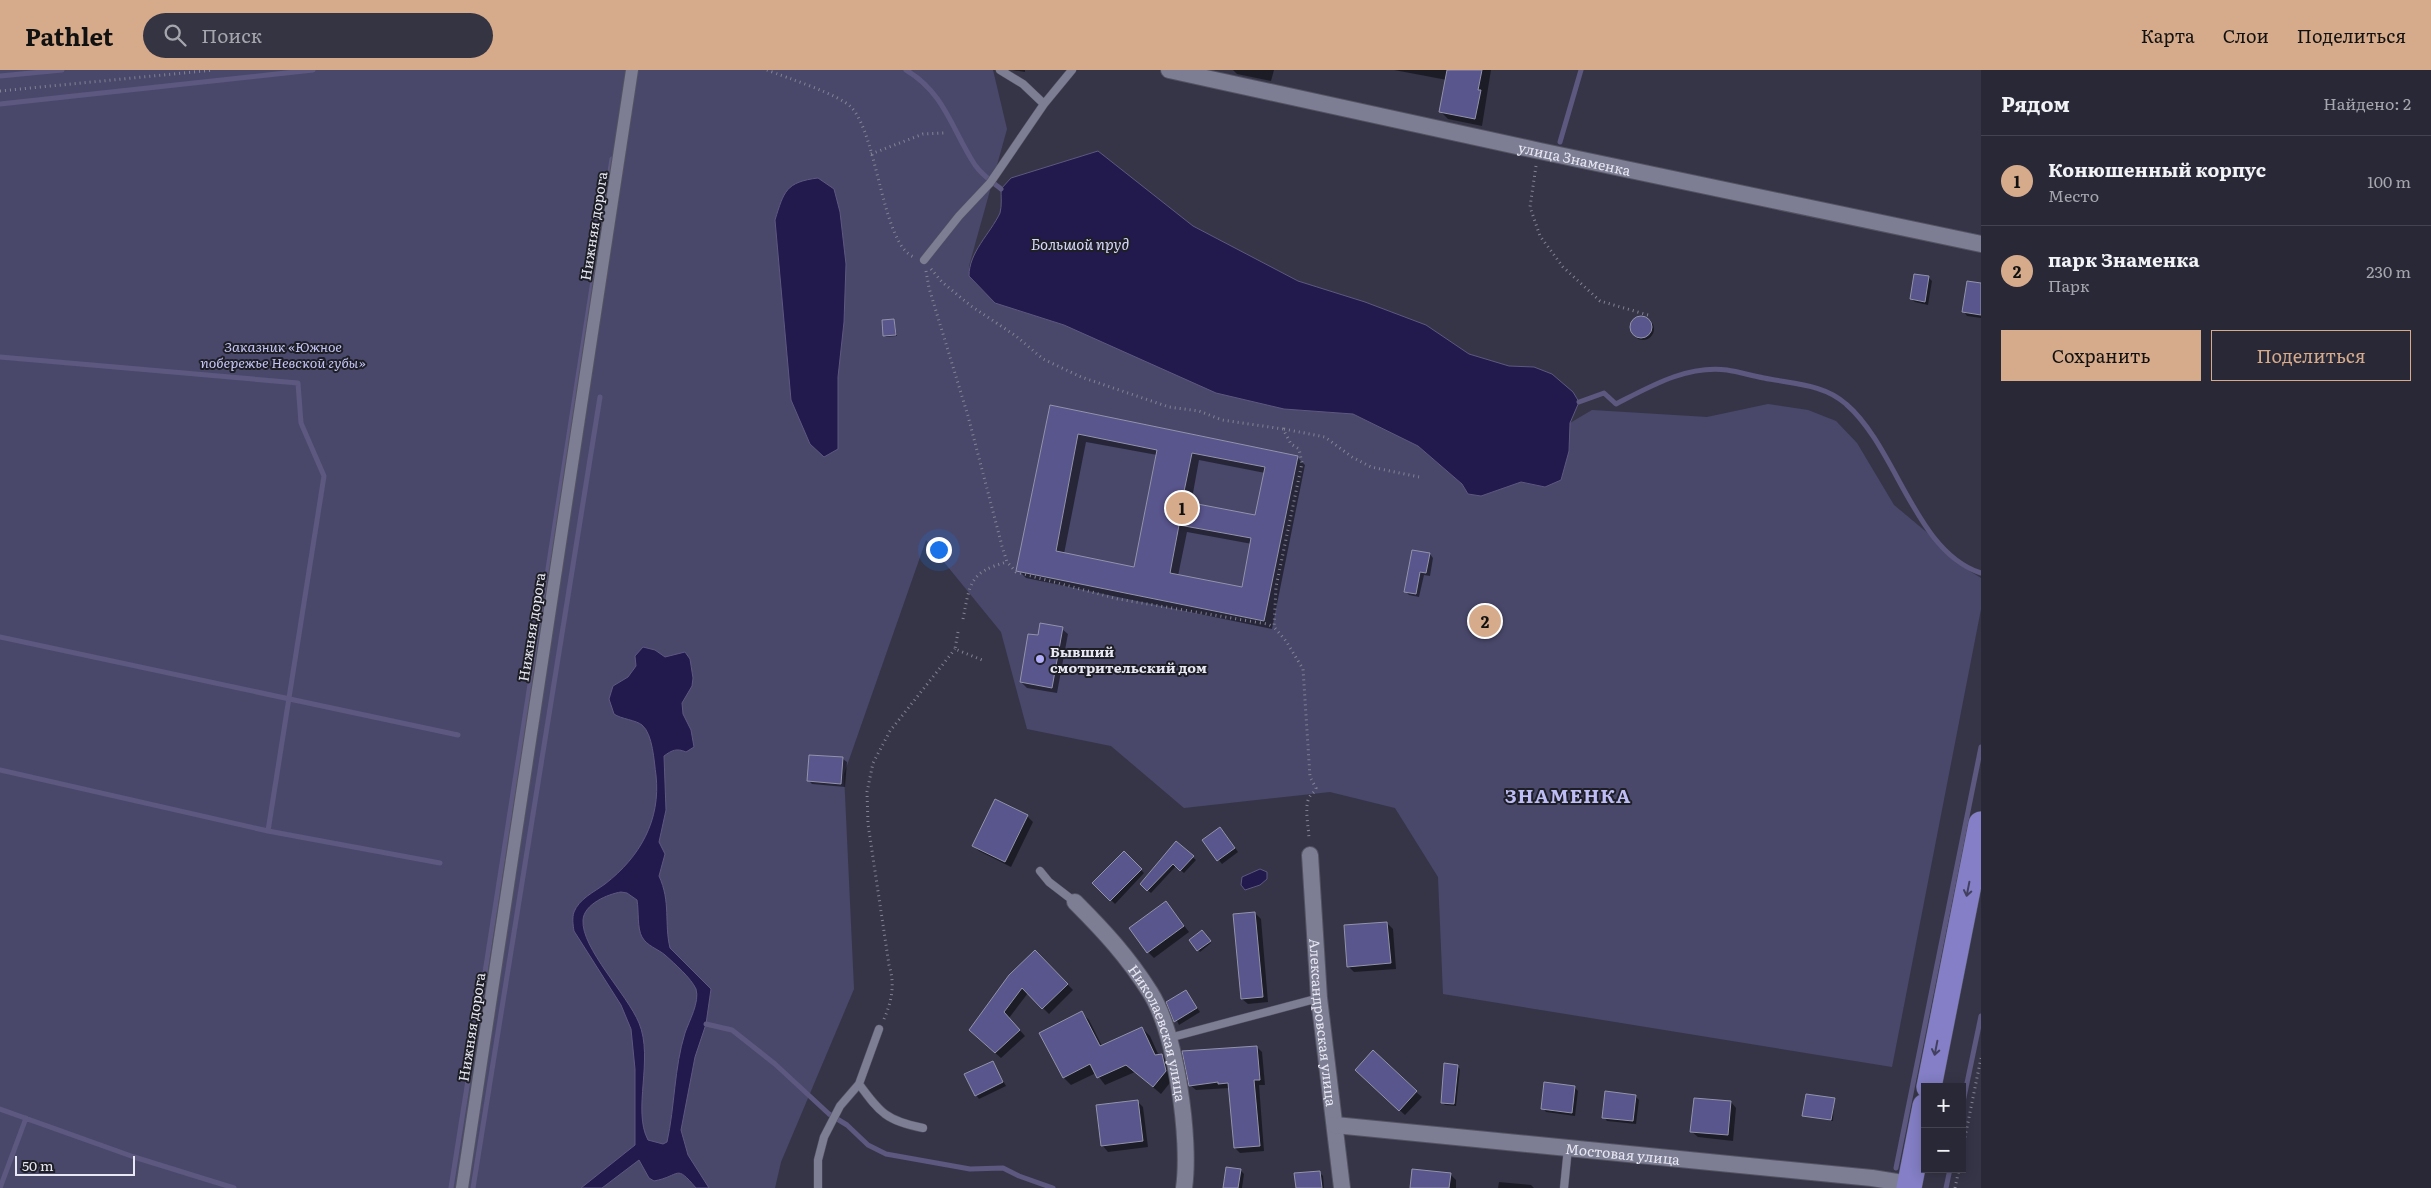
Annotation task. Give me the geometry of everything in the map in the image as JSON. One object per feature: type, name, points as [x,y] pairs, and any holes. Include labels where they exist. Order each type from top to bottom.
[{"type":"main road","points":[[1930,1083],[1981,824]]},
{"type":"main road","points":[[1947,1083],[1981,910]]},
{"type":"main road","points":[[1915,1187],[1922,1128]]},
{"type":"main road","points":[[1915,1187],[1927,1173]]},
{"type":"street","name":"Нижняя дорога","points":[[462,1188],[632,70]]},
{"type":"street","name":"улица Знаменка","points":[[1169,70],[1981,244]]},
{"type":"street","name":"Александровская улица","points":[[1310,855],[1319,998],[1342,1188]]},
{"type":"street","name":"Николаевская улица","points":[[1075,902],[1111,936],[1151,994],[1168,1038],[1182,1104],[1186,1174],[1184,1188]]},
{"type":"street","name":"Мостовая улица","points":[[1335,1125],[1872,1178],[1915,1187]]},
{"type":"lane","points":[[1000,70],[1023,84],[1044,104]]},
{"type":"lane","points":[[924,260],[959,216],[991,181],[1044,104],[1072,70]]},
{"type":"lane","points":[[1040,871],[1049,882],[1075,902]]},
{"type":"lane","points":[[1168,1038],[1319,998]]},
{"type":"lane","points":[[818,1188],[820,1148],[840,1106],[859,1084],[879,1028]]},
{"type":"lane","points":[[859,1084],[872,1102],[892,1120],[923,1128]]},
{"type":"lane","points":[[1564,1188],[1568,1148]]},
{"type":"path","points":[[0,90],[214,70]]},
{"type":"path","points":[[767,70],[851,107],[864,130],[887,210],[898,238],[910,255],[924,260],[942,282],[971,306],[1016,336],[1043,359],[1081,377],[1169,407],[1199,411],[1222,420],[1325,437],[1352,457],[1371,467],[1419,477]]},
{"type":"path","points":[[871,154],[923,134],[944,133]]},
{"type":"path","points":[[1540,151],[1532,181],[1530,207],[1540,236],[1563,267],[1600,301],[1630,312],[1648,315]]},
{"type":"path","points":[[924,260],[929,288],[954,366],[1007,562],[1016,572],[1118,599],[1267,624],[1274,627],[1286,641],[1303,669],[1310,778],[1316,788],[1315,792],[1310,796],[1308,804],[1310,855]]},
{"type":"path","points":[[1274,627],[1280,558],[1302,463],[1299,450],[1291,444],[1283,429]]},
{"type":"path","points":[[963,619],[970,583],[986,567],[1007,562]]},
{"type":"path","points":[[879,1028],[891,1001],[893,980],[888,965],[868,824],[867,792],[873,763],[890,731],[955,649],[958,632]]},
{"type":"path","points":[[955,649],[982,660]]},
{"type":"path","points":[[1966,1132],[1981,1058]]},
{"type":"path","points":[[1955,1188],[1958,1173]]},
{"type":"green space","name":"Заказник «Южное побережье Невской губы»","points":[[0,70],[993,70],[1007,129],[969,266],[969,276],[995,303],[1064,325],[1284,409],[1353,414],[1418,446],[1462,484],[1468,494],[1481,496],[1521,482],[1545,487],[1569,451],[1570,423],[1592,410],[1707,417],[1768,404],[1808,410],[1836,421],[1857,443],[1894,505],[1930,535],[1955,562],[1981,578],[1981,609],[1892,1067],[1443,994],[1438,877],[1395,808],[1330,792],[1184,808],[1111,746],[1027,729],[1001,632],[926,540],[844,774],[854,989],[781,1162],[775,1188],[0,1188]]},
{"type":"water","name":"Большой пруд","points":[[1098,151],[1193,226],[1298,281],[1365,302],[1426,325],[1469,354],[1509,366],[1534,367],[1552,374],[1573,392],[1579,402],[1570,423],[1569,451],[1561,480],[1545,487],[1521,482],[1481,496],[1468,494],[1462,484],[1418,446],[1353,414],[1284,409],[1216,393],[1064,325],[995,303],[969,276],[972,259],[1000,213],[1001,189],[1011,178]]},
{"type":"water","points":[[818,178],[834,189],[840,212],[846,264],[844,322],[838,377],[838,449],[824,457],[810,444],[791,400],[775,220],[784,195],[793,185]]},
{"type":"water","points":[[643,647],[655,650],[665,657],[685,652],[690,659],[693,678],[692,686],[682,703],[683,714],[691,730],[694,747],[686,752],[675,750],[664,756],[666,810],[659,842],[665,854],[659,876],[665,895],[670,948],[711,989],[706,1024],[695,1057],[681,1130],[688,1155],[709,1188],[696,1188],[681,1173],[654,1181],[649,1178],[639,1160],[602,1188],[581,1188],[635,1145],[635,1069],[631,1029],[621,1005],[574,931],[573,919],[574,912],[579,903],[605,884],[638,850],[646,836],[655,807],[656,775],[649,735],[646,729],[639,723],[614,714],[609,699],[613,686],[628,677],[636,666],[635,656]],"holes":[[[621,892],[627,893],[637,900],[639,929],[644,940],[665,955],[682,971],[694,985],[697,994],[697,1000],[681,1046],[670,1128],[667,1142],[663,1144],[648,1140],[644,1128],[642,1114],[644,1052],[643,1037],[639,1023],[589,944],[584,931],[584,914],[592,905],[610,895]]]},
{"type":"water","points":[[1260,869],[1267,872],[1267,879],[1260,885],[1245,890],[1241,885],[1242,877]]},
{"type":"building","points":[[1447,70],[1482,70],[1478,90],[1481,90],[1475,119],[1439,112]]},
{"type":"building","points":[[1914,274],[1929,276],[1925,302],[1910,299]]},
{"type":"building","points":[[1967,281],[1981,283],[1981,315],[1962,312]]},
{"type":"building","points":[[1641,316],[1649,319],[1652,327],[1649,335],[1641,338],[1633,335],[1630,327],[1633,319]]},
{"type":"building","points":[[894,319],[896,335],[883,336],[882,320]]},
{"type":"building","points":[[1050,405],[1298,456],[1264,621],[1016,571]],"holes":[[[1078,434],[1157,450],[1134,567],[1056,551]],[[1192,453],[1265,467],[1255,515],[1182,501]],[[1179,525],[1251,538],[1242,587],[1170,573]]]},
{"type":"building","points":[[1412,550],[1430,553],[1426,573],[1420,572],[1416,594],[1404,592]]},
{"type":"building","name":"Бывший смотрительский дом","points":[[1040,623],[1063,627],[1052,688],[1020,682],[1028,634],[1038,635]]},
{"type":"building","points":[[809,755],[843,757],[841,784],[807,781]]},
{"type":"building","points":[[995,799],[1028,815],[1005,862],[972,846]]},
{"type":"building","points":[[1220,827],[1235,848],[1217,861],[1202,840]]},
{"type":"building","points":[[1176,841],[1194,856],[1180,871],[1173,864],[1147,891],[1140,884]]},
{"type":"building","points":[[1124,851],[1142,869],[1110,901],[1092,883]]},
{"type":"building","points":[[1166,901],[1184,926],[1147,953],[1129,928]]},
{"type":"building","points":[[1255,912],[1263,997],[1241,999],[1233,914]]},
{"type":"building","points":[[1387,922],[1391,963],[1347,967],[1344,925]]},
{"type":"building","points":[[1202,930],[1211,941],[1197,951],[1189,940]]},
{"type":"building","points":[[1035,950],[1068,984],[1042,1009],[1022,988],[1004,1012],[1020,1030],[995,1053],[969,1030],[1009,975]]},
{"type":"building","points":[[1186,990],[1197,1008],[1174,1022],[1166,1002]]},
{"type":"building","points":[[1082,1011],[1100,1046],[1142,1027],[1155,1055],[1162,1054],[1166,1071],[1153,1087],[1126,1065],[1097,1078],[1090,1064],[1063,1078],[1039,1033]]},
{"type":"building","points":[[1257,1046],[1260,1080],[1254,1080],[1260,1146],[1234,1148],[1228,1083],[1218,1084],[1218,1082],[1189,1086],[1182,1051]]},
{"type":"building","points":[[1373,1050],[1417,1091],[1399,1111],[1355,1070]]},
{"type":"building","points":[[993,1061],[1003,1082],[975,1096],[964,1074]]},
{"type":"building","points":[[1444,1063],[1458,1065],[1454,1104],[1441,1103]]},
{"type":"building","points":[[1544,1082],[1575,1086],[1572,1113],[1541,1109]]},
{"type":"building","points":[[1605,1091],[1636,1095],[1633,1121],[1602,1118]]},
{"type":"building","points":[[1806,1094],[1835,1098],[1831,1120],[1802,1116]]},
{"type":"building","points":[[1694,1098],[1731,1101],[1728,1135],[1690,1132]]},
{"type":"building","points":[[1138,1100],[1143,1141],[1101,1146],[1096,1105]]},
{"type":"building","points":[[1226,1167],[1241,1169],[1238,1188],[1223,1188]]},
{"type":"building","points":[[1412,1169],[1451,1173],[1449,1188],[1410,1188]]},
{"type":"building","points":[[1320,1171],[1322,1188],[1296,1188],[1294,1173]]},
{"type":"waterway","points":[[0,76],[62,70]]},
{"type":"waterway","points":[[0,104],[313,70]]},
{"type":"waterway","points":[[906,70],[919,79],[939,101],[975,165],[1001,189]]},
{"type":"waterway","points":[[1560,142],[1581,70]]},
{"type":"waterway","points":[[451,1188],[612,159]]},
{"type":"waterway","points":[[0,357],[298,383],[301,423],[324,476],[268,831]]},
{"type":"waterway","points":[[1579,402],[1604,393],[1616,404],[1670,378],[1712,369],[1727,370],[1828,392],[1846,404],[1864,423],[1923,522],[1939,544],[1958,562],[1981,573]]},
{"type":"waterway","points":[[473,1188],[600,397]]},
{"type":"waterway","points":[[0,637],[458,735]]},
{"type":"waterway","points":[[1896,1168],[1981,747]]},
{"type":"waterway","points":[[0,770],[268,831],[440,863]]},
{"type":"waterway","points":[[1966,1088],[1981,1016]]},
{"type":"waterway","points":[[706,1024],[732,1030],[775,1064],[829,1114],[847,1125],[868,1145],[886,1154],[970,1169],[1003,1168],[1053,1188]]},
{"type":"waterway","points":[[0,1109],[134,1157],[234,1188]]},
{"type":"waterway","points":[[0,1188],[26,1118]]},
{"type":"waterway","points":[[1946,1188],[1949,1173]]},
{"type":"place","name":"Конюшенный корпус","points":[[1182,508]]},
{"type":"place","name":"парк Знаменка","points":[[1485,621]]},
{"type":"place","name":"Бывший смотрительский дом","points":[[1040,659]]},
{"type":"district","name":"ЗНАМЕНКА","points":[[1568,795]]}]
